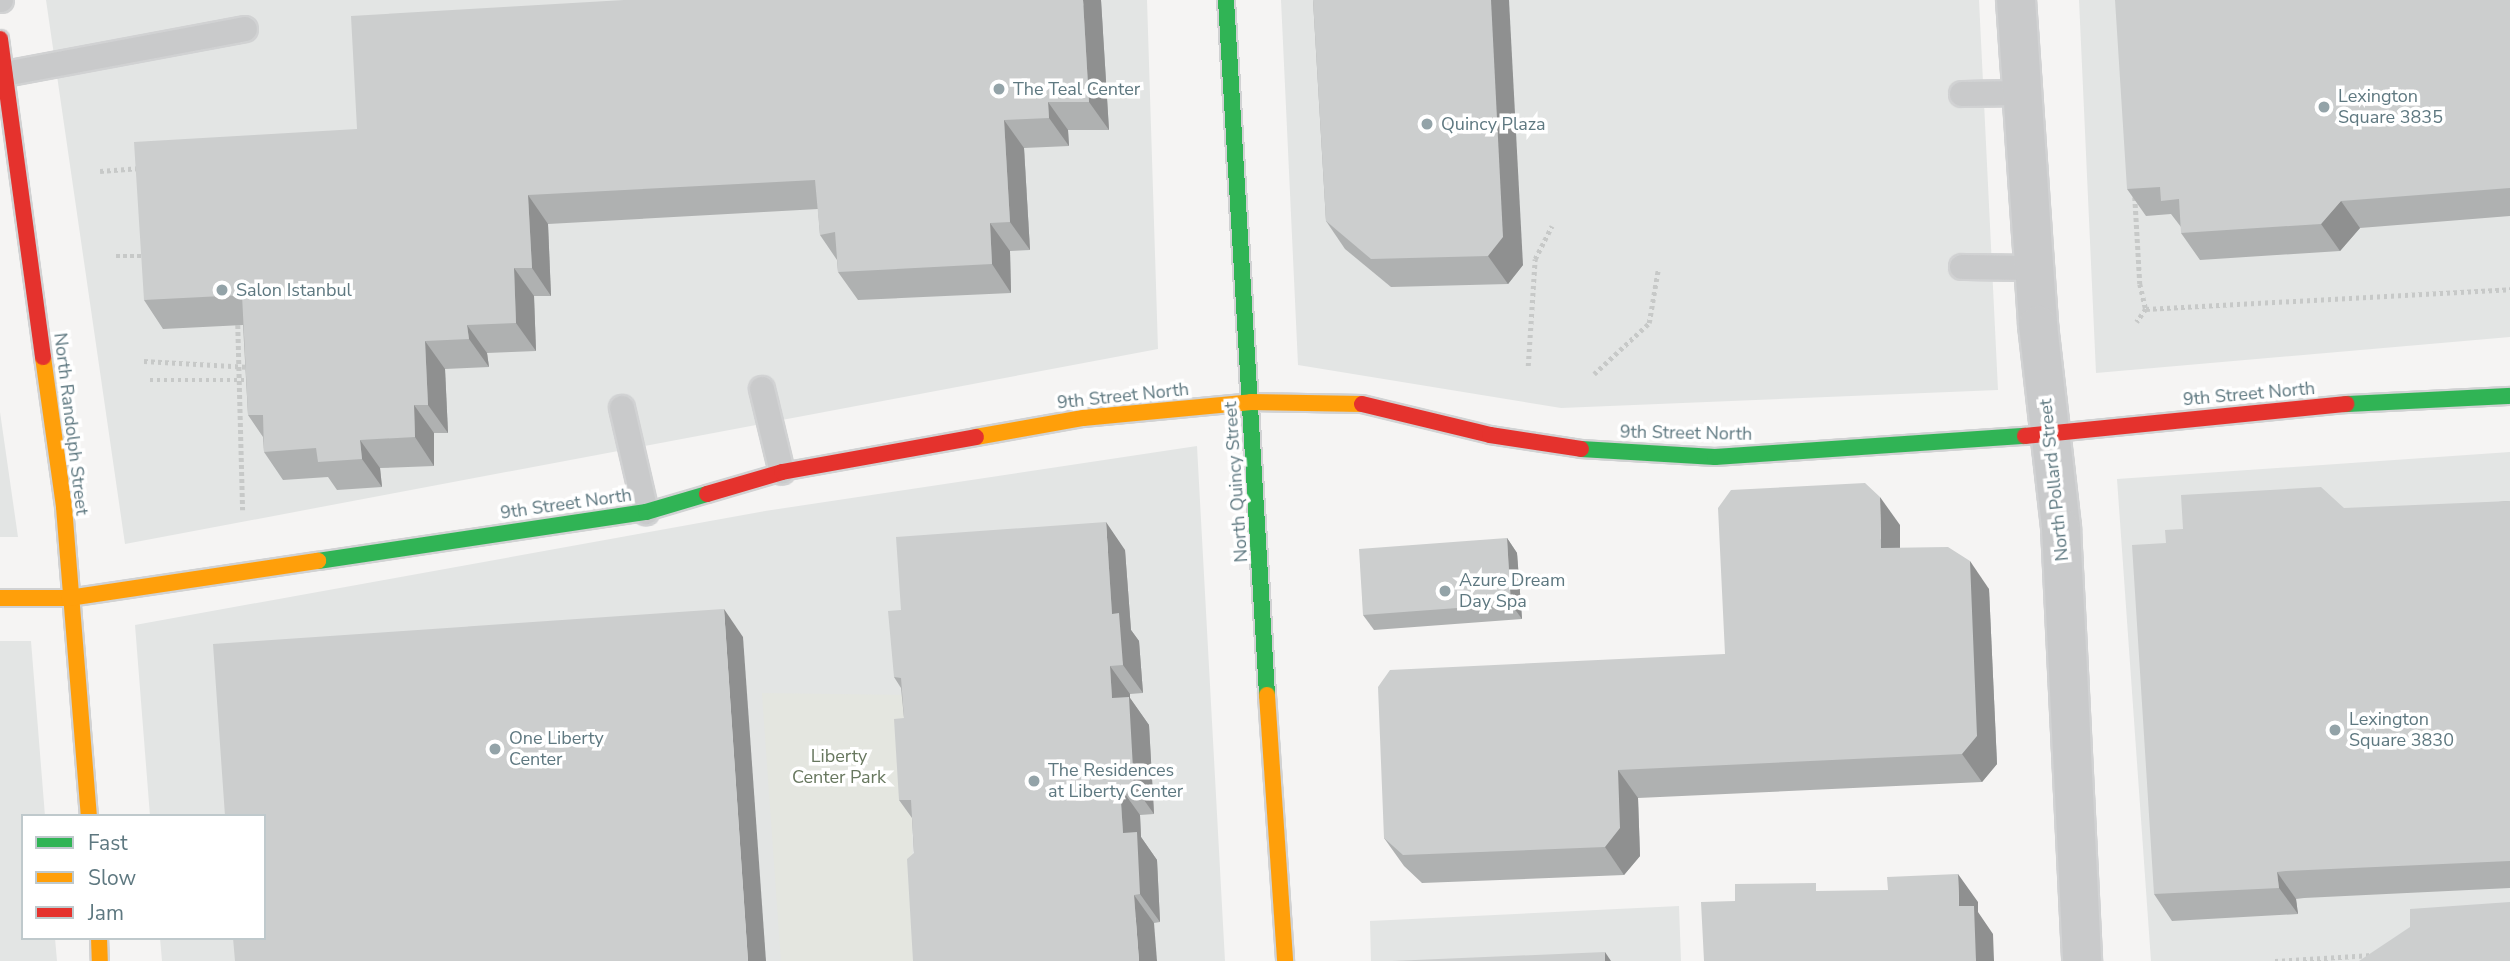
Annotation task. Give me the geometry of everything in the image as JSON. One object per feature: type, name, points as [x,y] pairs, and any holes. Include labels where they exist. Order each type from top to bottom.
[{"type":"street","name":"North Quincy Street","points":[[1226,0],[1241,313],[1251,402],[1285,961]]},
{"type":"street","name":"North Pollard Street","points":[[2016,0],[2020,93],[2034,268],[2061,528],[2082,961]]},
{"type":"street","name":"North Randolph Street","points":[[0,39],[64,507],[69,598],[89,814]]},
{"type":"street","name":"9th Street North","points":[[0,598],[69,598],[646,512],[782,472],[1083,418],[1251,402],[1356,402],[1490,435],[1578,449],[1715,457],[1968,443],[2050,432],[2382,402],[2510,396]]},
{"type":"street","points":[[99,940],[100,961]]},
{"type":"lane","points":[[5,74],[245,29]]},
{"type":"lane","points":[[1962,94],[2020,93]]},
{"type":"lane","points":[[1962,267],[2034,268]]},
{"type":"lane","points":[[762,389],[782,472]]},
{"type":"lane","points":[[622,408],[646,512]]},
{"type":"path","points":[[100,171],[154,167]]},
{"type":"path","points":[[141,168],[142,181]]},
{"type":"path","points":[[2135,189],[2146,309],[2137,322]]},
{"type":"path","points":[[1528,366],[1535,259],[1552,226]]},
{"type":"path","points":[[149,243],[150,256]]},
{"type":"path","points":[[116,256],[159,256]]},
{"type":"path","points":[[1594,374],[1649,323],[1658,270]]},
{"type":"path","points":[[2146,309],[2510,289]]},
{"type":"path","points":[[238,325],[243,510]]},
{"type":"path","points":[[144,361],[264,368]]},
{"type":"path","points":[[150,380],[252,380]]},
{"type":"path","points":[[2275,961],[2385,954]]},
{"type":"path","points":[[2372,961],[2379,958]]},
{"type":"shaded area","points":[[46,0],[1147,0],[1158,349],[125,544]]},
{"type":"shaded area","points":[[1281,0],[1979,0],[1998,390],[1561,408],[1298,365]]},
{"type":"shaded area","points":[[2079,0],[2510,0],[2510,337],[2096,373]]},
{"type":"shaded area","points":[[0,412],[18,537],[0,537]]},
{"type":"shaded area","points":[[1197,446],[1225,961],[162,961],[160,940],[266,940],[266,814],[150,814],[135,625],[765,511]]},
{"type":"shaded area","name":"Lexington Square 3830","points":[[2510,452],[2510,961],[2151,961],[2117,479]]},
{"type":"shaded area","points":[[0,641],[31,641],[45,814],[21,814],[21,940],[55,940],[57,961],[0,961]]},
{"type":"shaded area","points":[[1679,906],[1681,961],[1371,961],[1370,921]]},
{"type":"green space","name":"Liberty Center Park","points":[[762,693],[910,695],[914,961],[781,961]]},
{"type":"building","points":[[624,0],[1083,0],[1089,102],[1048,102],[1049,118],[1004,120],[1010,222],[990,223],[992,264],[838,272],[835,232],[820,235],[815,180],[528,195],[532,268],[514,268],[516,323],[467,325],[469,339],[425,341],[428,405],[414,405],[415,437],[360,440],[362,459],[318,462],[316,448],[264,452],[263,415],[248,415],[242,295],[144,300],[134,142],[357,129],[351,16]]},
{"type":"building","name":"Quincy Plaza","points":[[1313,0],[1491,0],[1503,237],[1488,256],[1371,259],[1326,221]]},
{"type":"building","name":"Lexington Square 3835","points":[[2115,0],[2510,0],[2510,188],[2341,201],[2321,224],[2181,233],[2179,199],[2161,201],[2160,187],[2127,189]]},
{"type":"building","points":[[1865,483],[1880,497],[1881,548],[1948,547],[1970,561],[1977,736],[1962,754],[1618,770],[1620,828],[1605,847],[1403,855],[1384,838],[1378,687],[1390,670],[1725,654],[1718,508],[1731,490]]},
{"type":"building","name":"Lexington Square 3830","points":[[2321,487],[2344,508],[2510,501],[2510,861],[2286,871],[2277,872],[2279,888],[2154,894],[2132,545],[2166,543],[2165,530],[2183,529],[2181,495]]},
{"type":"building","name":"The Residences at Liberty Center","points":[[1106,522],[1112,614],[1119,613],[1123,665],[1110,666],[1112,698],[1129,697],[1134,786],[1120,787],[1123,833],[1137,832],[1140,894],[1134,895],[1139,961],[913,961],[907,859],[914,853],[911,800],[899,800],[894,719],[904,718],[901,678],[894,677],[888,611],[901,610],[896,537]]},
{"type":"building","name":"Azure Dream Day Spa","points":[[1507,538],[1511,604],[1363,615],[1359,549]]},
{"type":"building","name":"One Liberty Center","points":[[724,609],[748,961],[235,961],[233,940],[266,940],[266,814],[225,814],[213,644]]},
{"type":"building","points":[[1958,874],[1959,906],[1974,906],[1976,961],[1704,961],[1701,902],[1735,901],[1735,884],[1816,883],[1816,891],[1888,890],[1887,877]]},
{"type":"building","points":[[2510,902],[2510,961],[2359,961],[2410,927],[2410,909]]},
{"type":"building","points":[[1605,952],[1605,961],[1392,961]]},
{"type":"traffic: fast","points":[[1226,0],[1267,695]]},
{"type":"traffic: fast","points":[[2346,404],[2510,396]]},
{"type":"traffic: fast","points":[[1581,449],[1715,457],[2025,436]]},
{"type":"traffic: fast","points":[[318,561],[646,512],[707,494]]},
{"type":"traffic: slow","points":[[43,357],[64,507],[89,814]]},
{"type":"traffic: slow","points":[[976,437],[1083,418],[1251,402],[1362,404]]},
{"type":"traffic: slow","points":[[0,598],[69,598],[318,561]]},
{"type":"traffic: slow","points":[[1267,695],[1285,961]]},
{"type":"traffic: slow","points":[[99,940],[100,961]]},
{"type":"traffic: jam","points":[[0,39],[43,357]]},
{"type":"traffic: jam","points":[[1362,404],[1490,435],[1581,449]]},
{"type":"traffic: jam","points":[[2025,436],[2346,404]]},
{"type":"traffic: jam","points":[[707,494],[782,472],[976,437]]},
{"type":"place","name":"The Teal Center","points":[[999,89]]},
{"type":"place","name":"Lexington Square 3835","points":[[2324,107]]},
{"type":"place","name":"Quincy Plaza","points":[[1427,124]]},
{"type":"place","name":"Salon Istanbul","points":[[222,290]]},
{"type":"place","name":"Azure Dream Day Spa","points":[[1445,591]]},
{"type":"place","name":"Lexington Square 3830","points":[[2335,730]]},
{"type":"place","name":"One Liberty Center","points":[[495,749]]},
{"type":"place","name":"The Residences at Liberty Center","points":[[1034,781]]}]
